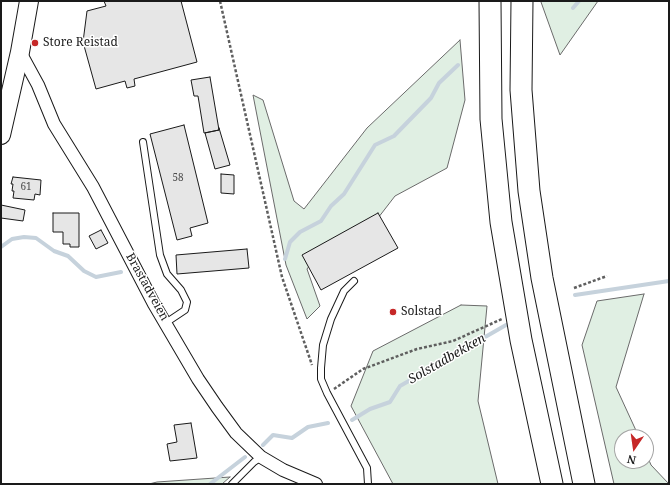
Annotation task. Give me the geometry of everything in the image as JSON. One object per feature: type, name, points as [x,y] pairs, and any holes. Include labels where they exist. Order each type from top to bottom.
[{"type":"highway","points":[[490,1],[490,111],[501,222],[521,340],[552,484]]},
{"type":"highway","points":[[522,1],[521,90],[529,191],[542,278],[584,484]]},
{"type":"main road","points":[[1,135],[20,52],[29,1]]},
{"type":"street","name":"Brastadveien","points":[[20,52],[38,84],[54,124],[93,187],[146,288],[167,322],[198,379],[217,407],[236,433],[261,457],[283,470],[316,484]]},
{"type":"lane","points":[[143,142],[160,255],[167,274],[181,290],[187,302],[185,310],[167,322]]},
{"type":"lane","points":[[354,281],[344,291],[337,303],[324,345],[321,368],[322,379],[327,393],[367,468],[368,484]]},
{"type":"lane","points":[[232,484],[261,457]]},
{"type":"path","points":[[220,1],[282,278],[314,372]]},
{"type":"path","points":[[574,288],[608,276]]},
{"type":"path","points":[[327,393],[363,369],[417,349],[453,341],[503,319]]},
{"type":"green space","points":[[598,1],[560,55],[541,2]]},
{"type":"green space","points":[[460,40],[465,100],[447,168],[395,196],[368,231],[318,254],[307,269],[320,306],[307,319],[286,265],[253,95],[263,100],[294,201],[304,209],[367,128]]},
{"type":"green space","points":[[644,294],[616,387],[635,429],[614,429],[614,469],[654,468],[669,484],[614,484],[582,345],[597,301]]},
{"type":"green space","points":[[461,305],[487,306],[478,401],[498,484],[393,484],[351,406],[373,351]]},
{"type":"green space","points":[[230,477],[222,484],[149,484],[157,482]]},
{"type":"building","points":[[104,1],[181,1],[197,62],[134,79],[135,86],[127,88],[125,81],[96,89],[83,42],[87,11],[106,6]]},
{"type":"building","points":[[210,77],[219,130],[204,133],[198,96],[194,96],[191,80]]},
{"type":"building","points":[[184,125],[208,223],[190,228],[192,236],[177,240],[150,134]]},
{"type":"building","points":[[219,128],[230,165],[215,169],[205,133],[219,130]]},
{"type":"building","points":[[221,174],[234,175],[234,194],[221,193]]},
{"type":"building","points":[[13,177],[41,180],[40,195],[35,194],[34,200],[13,198],[13,184],[11,184]]},
{"type":"building","points":[[1,205],[25,210],[23,221],[1,218]]},
{"type":"building","points":[[53,213],[79,213],[79,247],[70,247],[70,244],[63,244],[63,232],[53,232]]},
{"type":"building","points":[[378,213],[398,248],[321,290],[302,255]]},
{"type":"building","points":[[101,230],[108,243],[96,249],[89,236]]},
{"type":"building","points":[[247,249],[249,268],[177,274],[176,255]]},
{"type":"building","points":[[191,423],[197,458],[170,461],[167,444],[177,442],[174,425]]},
{"type":"waterway","points":[[573,8],[579,1]]},
{"type":"waterway","points":[[285,259],[290,242],[300,232],[321,221],[331,206],[344,194],[375,145],[394,136],[431,98],[439,83],[458,65]]},
{"type":"waterway","points":[[1,247],[12,239],[24,237],[36,238],[54,251],[68,256],[84,271],[96,277],[121,272]]},
{"type":"waterway","name":"Solstadbekken","points":[[575,295],[669,281]]},
{"type":"waterway","name":"Solstadbekken","points":[[352,420],[370,409],[390,402],[400,386],[506,325]]},
{"type":"waterway","name":"Solstadbekken","points":[[263,445],[273,435],[292,438],[308,427],[328,423]]},
{"type":"waterway","name":"Solstadbekken","points":[[210,484],[245,457]]},
{"type":"place","name":"Store Reistad","points":[[35,43]]},
{"type":"place","name":"Solstad","points":[[393,312]]}]
